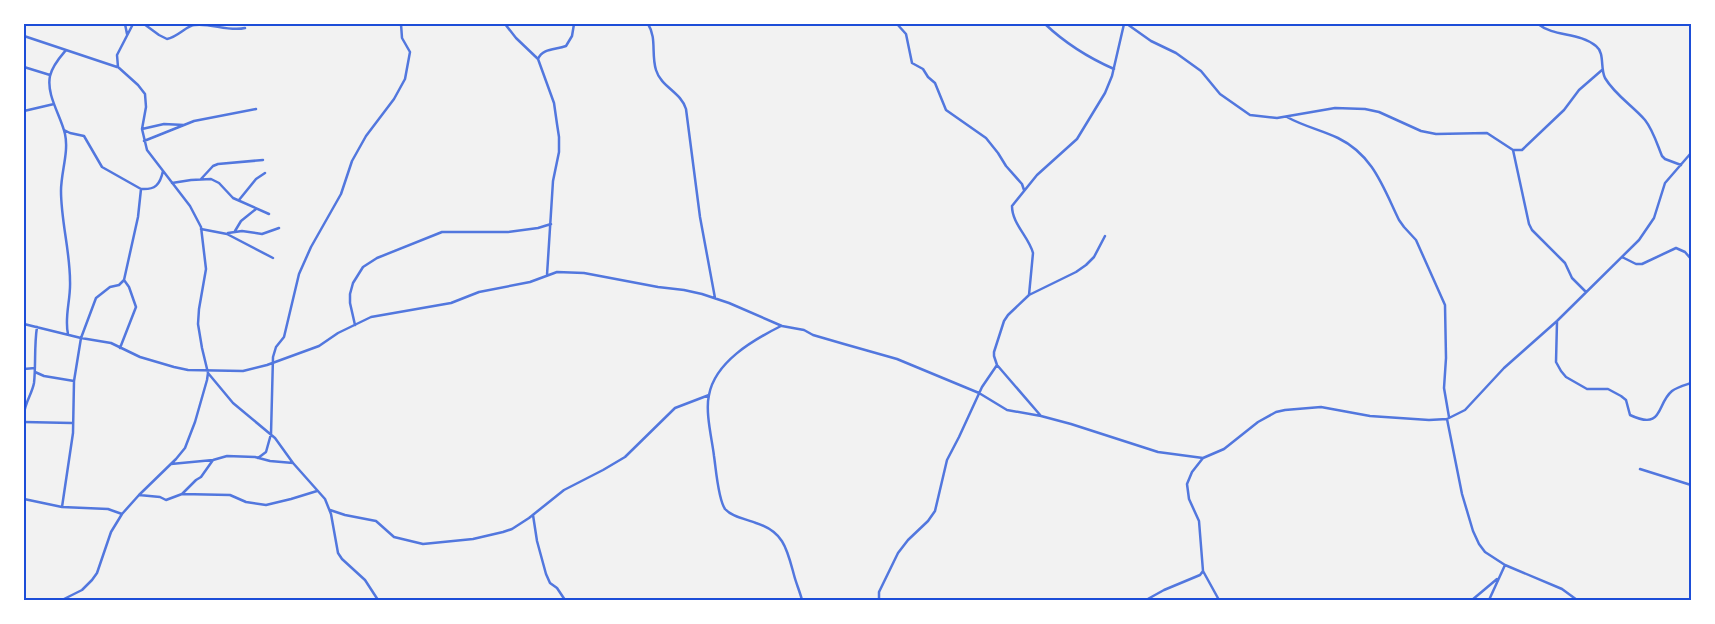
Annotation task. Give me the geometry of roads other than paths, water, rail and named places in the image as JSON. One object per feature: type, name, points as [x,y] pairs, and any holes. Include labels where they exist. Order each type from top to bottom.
[{"type":"street","points":[[125,24],[127,34]]},
{"type":"street","points":[[118,67],[117,55],[133,24]]},
{"type":"street","points":[[144,24],[155,33],[167,39],[180,34],[194,24],[238,29],[245,28]]},
{"type":"street","points":[[258,458],[266,452],[271,434],[273,362],[276,348],[284,336],[299,274],[311,247],[341,194],[348,169],[366,136],[394,99],[405,79],[410,52],[402,38],[401,24]]},
{"type":"street","points":[[505,24],[516,38],[538,59],[554,103],[560,137],[553,180],[547,275]]},
{"type":"street","points":[[538,59],[546,51],[566,46],[572,36],[574,24]]},
{"type":"street","points":[[648,24],[653,34],[655,69],[664,83],[682,99],[686,109],[700,217],[715,298]]},
{"type":"street","points":[[896,24],[906,34],[912,63],[923,69],[935,83],[946,110],[986,138],[1006,166],[1022,184],[1024,190]]},
{"type":"street","points":[[1045,24],[1079,50],[1096,61],[1114,69]]},
{"type":"street","points":[[1029,295],[1033,262],[1032,247],[1015,219],[1012,210],[1013,204],[1046,166],[1077,139],[1105,93],[1114,69],[1126,24],[1141,35],[1172,50],[1189,62],[1205,75],[1220,94],[1250,115],[1277,118],[1335,108],[1365,109],[1379,112],[1421,131],[1436,134],[1487,133],[1513,150],[1522,150],[1602,70]]},
{"type":"street","points":[[1538,24],[1546,29],[1567,34],[1595,45],[1600,51],[1602,70],[1609,84],[1645,120],[1662,156],[1681,165]]},
{"type":"street","points":[[24,36],[118,67],[138,85],[145,94],[146,107],[142,130],[144,141],[150,156],[190,206],[201,230],[206,269],[198,324],[207,372],[202,398],[188,442],[182,452],[138,495],[122,514],[111,532],[94,578],[82,590],[62,600]]},
{"type":"street","points":[[66,50],[57,61],[50,75],[54,104],[64,130],[66,142],[61,192],[70,283],[68,334]]},
{"type":"street","points":[[24,67],[50,75]]},
{"type":"street","points":[[24,111],[54,104]]},
{"type":"street","points":[[144,141],[185,125],[256,109]]},
{"type":"street","points":[[1286,117],[1338,138],[1355,148],[1375,171],[1399,220],[1416,240],[1445,305],[1446,358],[1444,388],[1448,418],[1462,494],[1479,544],[1485,552],[1505,565],[1562,589],[1576,600]]},
{"type":"street","points":[[142,130],[164,124],[185,125]]},
{"type":"street","points":[[64,130],[86,138],[102,167],[141,189],[156,187],[161,181],[163,171]]},
{"type":"street","points":[[1513,150],[1529,224],[1532,230],[1565,263],[1572,278],[1586,292]]},
{"type":"street","points":[[1219,600],[1203,571],[1199,521],[1189,499],[1187,484],[1192,472],[1203,458],[1224,449],[1258,422],[1276,412],[1285,410],[1321,408],[1394,418],[1429,420],[1448,418],[1466,410],[1504,368],[1557,321],[1646,232],[1654,218],[1665,183],[1691,153]]},
{"type":"street","points":[[201,179],[213,166],[218,164],[264,160]]},
{"type":"street","points":[[239,200],[256,180],[265,173]]},
{"type":"street","points":[[172,183],[201,179],[214,180],[229,194],[269,214]]},
{"type":"street","points":[[62,506],[73,433],[74,381],[81,338],[96,298],[110,287],[121,284],[124,280],[138,217],[141,189]]},
{"type":"street","points":[[235,231],[241,221],[257,209]]},
{"type":"street","points":[[355,325],[350,303],[353,283],[363,267],[377,258],[442,232],[508,232],[538,228],[551,224]]},
{"type":"street","points":[[227,234],[235,231],[250,231],[262,234],[279,228]]},
{"type":"street","points":[[201,230],[227,234],[273,258]]},
{"type":"street","points":[[1041,416],[997,365],[994,352],[1004,321],[1029,295],[1076,272],[1086,265],[1094,257],[1105,236]]},
{"type":"street","points":[[1622,257],[1636,264],[1642,264],[1676,248],[1685,252],[1691,259]]},
{"type":"street","points":[[24,324],[81,338],[111,343],[140,357],[188,370],[207,372],[249,370],[319,346],[371,317],[450,303],[486,291],[530,282],[547,275],[564,272],[584,273],[684,290],[715,298],[782,326],[804,330],[897,359],[979,393],[1007,410],[1071,424],[1158,452],[1203,458]]},
{"type":"street","points":[[120,348],[136,307],[129,287],[124,280]]},
{"type":"street","points":[[1557,321],[1556,362],[1566,377],[1587,389],[1608,389],[1621,396],[1626,400],[1630,415],[1640,420],[1647,420],[1658,414],[1670,393],[1691,383]]},
{"type":"street","points":[[782,326],[745,348],[730,360],[716,376],[709,395],[715,461],[722,504],[730,514],[768,528],[781,538],[789,556],[802,600]]},
{"type":"street","points":[[24,414],[27,400],[33,387],[35,368],[34,348],[37,327]]},
{"type":"street","points":[[879,600],[879,592],[898,554],[908,540],[928,521],[935,511],[947,460],[985,381],[997,365]]},
{"type":"street","points":[[24,369],[35,368]]},
{"type":"street","points":[[34,372],[38,375],[74,381]]},
{"type":"street","points":[[207,372],[233,403],[271,434],[293,464],[317,490],[330,510],[338,553],[342,559],[366,580],[378,600]]},
{"type":"street","points":[[330,510],[345,515],[372,519],[398,539],[427,545],[494,535],[512,529],[564,490],[625,457],[675,408],[709,395]]},
{"type":"street","points":[[24,422],[72,423]]},
{"type":"street","points":[[170,464],[213,460],[227,456],[258,458],[293,464]]},
{"type":"street","points":[[182,494],[201,477],[213,460]]},
{"type":"street","points":[[1640,469],[1691,485]]},
{"type":"street","points":[[138,495],[160,497],[166,500],[182,494],[224,494],[234,496],[246,502],[266,505],[291,500],[317,490]]},
{"type":"street","points":[[24,499],[62,506],[108,508],[122,514]]},
{"type":"street","points":[[533,515],[537,541],[546,574],[550,583],[558,588],[565,600]]},
{"type":"street","points":[[1489,600],[1505,565]]},
{"type":"street","points":[[1146,600],[1164,590],[1200,575],[1203,571]]},
{"type":"street","points":[[1472,600],[1498,578]]}]
